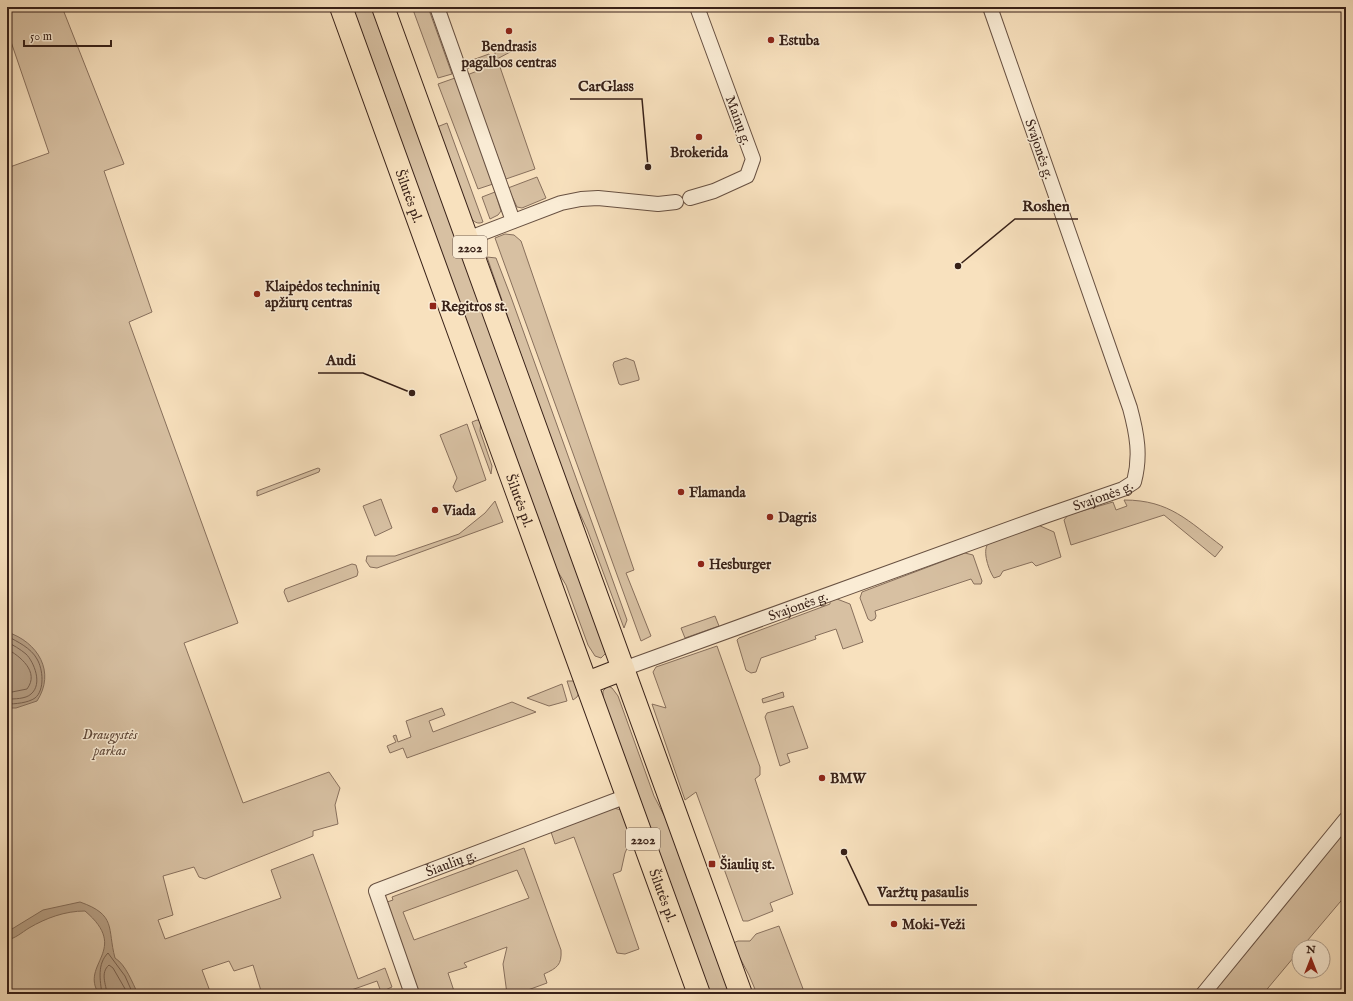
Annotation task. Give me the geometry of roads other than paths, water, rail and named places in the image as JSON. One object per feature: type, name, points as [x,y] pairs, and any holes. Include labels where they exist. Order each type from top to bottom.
[{"type":"main road","name":"Šilutės pl.","points":[[341,7],[699,994]]},
{"type":"main road","name":"2202","points":[[383,7],[741,994]]},
{"type":"main road","points":[[587,683],[623,669]]},
{"type":"street","points":[[437,7],[513,221]]},
{"type":"street","name":"Mainų g.","points":[[467,239],[561,203],[581,199],[598,198],[658,204],[683,200],[714,191],[747,176],[753,159],[697,7]]},
{"type":"street","name":"Svajonės g.","points":[[623,669],[1123,489],[1134,482],[1138,459],[1138,446],[1130,408],[990,7]]},
{"type":"street","name":"Šiaulių g.","points":[[412,994],[376,891],[627,796]]},
{"type":"street","points":[[1203,994],[1346,819]]},
{"type":"water","points":[[7,632],[27,643],[35,651],[41,659],[44,669],[45,679],[37,701],[16,708],[7,708]]},
{"type":"water","points":[[80,902],[100,912],[105,918],[110,931],[115,958],[126,969],[138,994],[99,994],[95,983],[95,974],[102,956],[104,936],[98,925],[85,911],[70,912],[49,918],[35,924],[16,937],[7,940],[7,932],[43,910]]},
{"type":"place","name":"Bendrasis pagalbos centras","points":[[509,31]]},
{"type":"place","name":"Estuba","points":[[771,40]]},
{"type":"place","name":"Brokerida","points":[[699,137]]},
{"type":"place","name":"CarGlass","points":[[648,167]]},
{"type":"place","name":"Roshen","points":[[958,266]]},
{"type":"place","name":"Klaipėdos techninių apžiurų centras","points":[[257,294]]},
{"type":"place","name":"Regitros st.","points":[[433,306]]},
{"type":"place","name":"Audi","points":[[412,393]]},
{"type":"place","name":"Flamanda","points":[[681,492]]},
{"type":"place","name":"Viada","points":[[435,510]]},
{"type":"place","name":"Dagris","points":[[770,517]]},
{"type":"place","name":"Hesburger","points":[[701,564]]},
{"type":"place","name":"BMW","points":[[822,778]]},
{"type":"place","name":"Varžtų pasaulis","points":[[844,852]]},
{"type":"place","name":"Šiaulių st.","points":[[712,864]]},
{"type":"place","name":"Moki-Veži","points":[[894,924]]},
{"type":"park label","name":"Draugystės parkas","points":[[110,742]]}]
